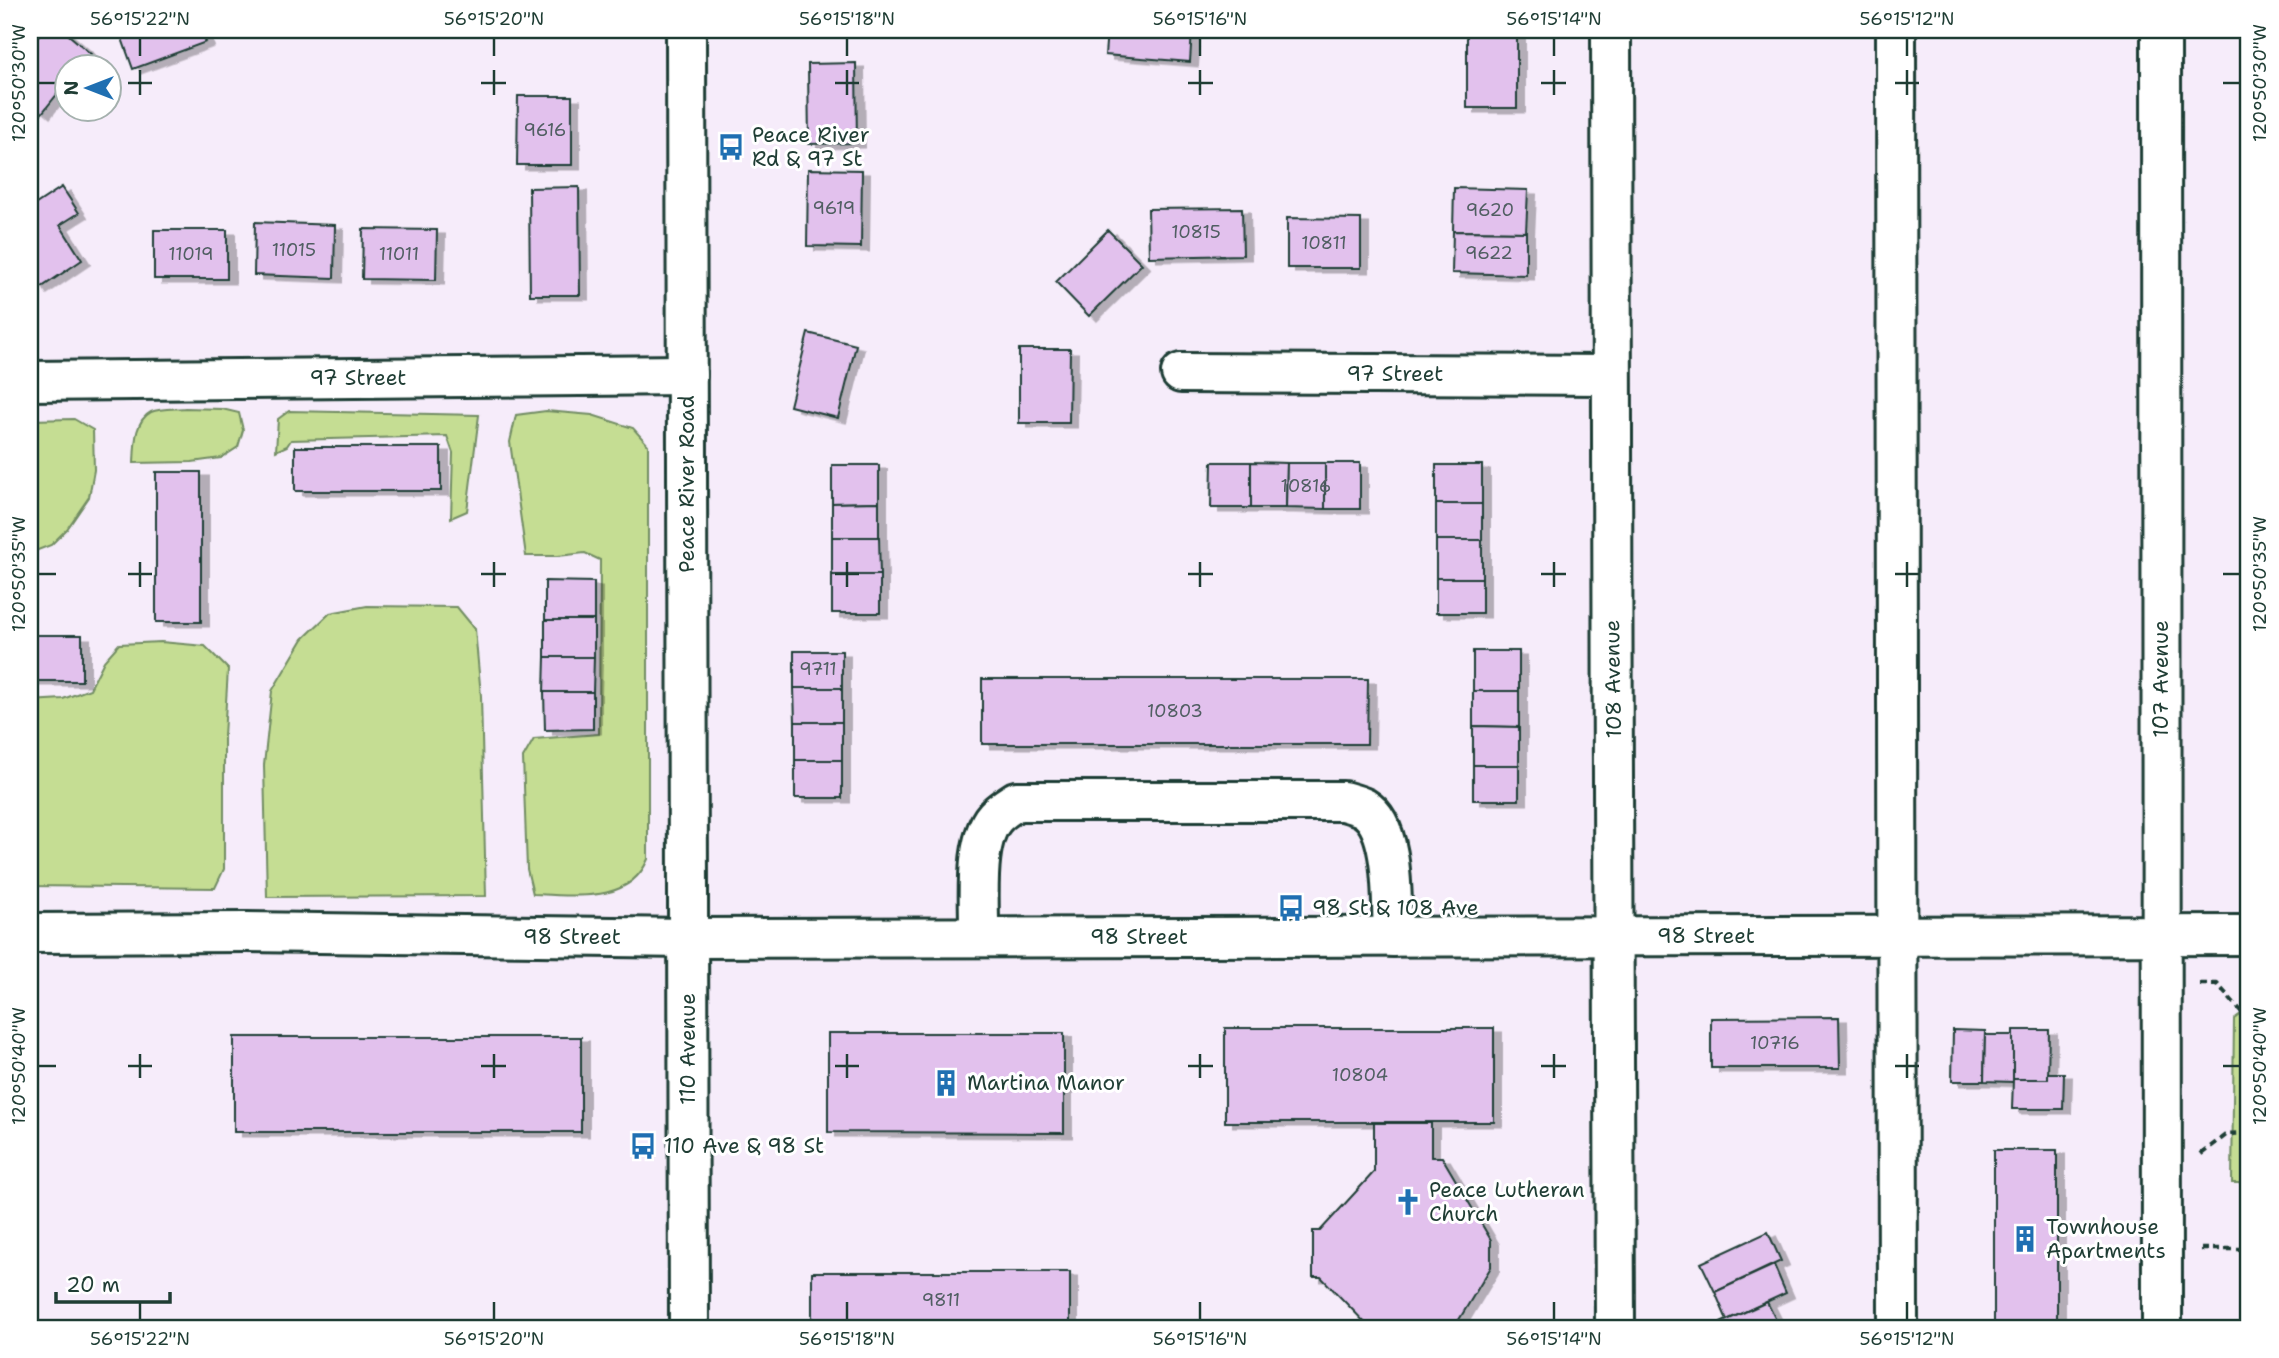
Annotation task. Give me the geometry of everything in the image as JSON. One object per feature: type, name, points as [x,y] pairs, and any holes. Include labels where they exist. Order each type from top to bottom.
[{"type":"street","name":"Peace River Road","points":[[686,30],[688,938]]},
{"type":"street","name":"108 Avenue","points":[[1611,30],[1615,1328]]},
{"type":"street","points":[[1896,30],[1898,1328]]},
{"type":"street","name":"107 Avenue","points":[[2161,30],[2162,1328]]},
{"type":"street","name":"97 Street","points":[[1181,373],[1610,375]]},
{"type":"street","name":"97 Street","points":[[30,381],[687,375]]},
{"type":"street","points":[[979,937],[984,834],[996,814],[1016,801],[1343,801],[1365,808],[1381,825],[1388,851],[1393,937]]},
{"type":"street","name":"98 Street","points":[[30,933],[247,932],[688,938],[2249,936]]},
{"type":"street","name":"110 Avenue","points":[[688,938],[689,1328]]},
{"type":"path","points":[[2160,985],[2217,984],[2249,1020]]},
{"type":"path","points":[[2162,1250],[2249,1249]]},
{"type":"green space","points":[[222,409],[239,413],[243,430],[238,447],[221,458],[192,462],[134,463],[138,428],[145,416],[159,410]]},
{"type":"green space","points":[[289,411],[479,415],[467,511],[451,518],[453,453],[447,436],[291,440],[287,446],[276,451],[278,419]]},
{"type":"green space","points":[[546,411],[592,415],[633,428],[648,445],[648,859],[639,874],[628,884],[614,891],[598,894],[533,894],[527,869],[523,758],[534,739],[599,734],[600,560],[585,553],[526,556],[510,442],[516,415]]},
{"type":"green space","points":[[74,419],[93,430],[94,470],[89,497],[67,529],[51,545],[30,553],[30,420]]},
{"type":"green space","points":[[367,606],[457,607],[475,629],[481,696],[486,896],[267,897],[264,765],[272,691],[303,639],[330,613]]},
{"type":"green space","points":[[161,642],[205,646],[228,669],[224,736],[224,869],[215,888],[30,886],[30,701],[63,699],[90,689],[104,661],[119,644]]},
{"type":"green space","points":[[2249,1008],[2249,1183],[2232,1183],[2234,1019]]},
{"type":"building","points":[[43,30],[63,30],[89,52],[52,52],[52,100],[42,113],[30,103],[30,46]]},
{"type":"building","points":[[119,30],[201,30],[206,42],[133,69]]},
{"type":"building","points":[[1107,30],[1192,30],[1190,62],[1105,55]]},
{"type":"building","points":[[1467,33],[1517,33],[1517,108],[1467,108]]},
{"type":"building","points":[[856,63],[857,143],[809,144],[808,64]]},
{"type":"building","points":[[518,96],[572,96],[572,165],[517,165]]},
{"type":"building","points":[[808,169],[862,170],[861,247],[807,246]]},
{"type":"building","points":[[62,187],[79,213],[60,225],[82,260],[39,289],[30,275],[30,208]]},
{"type":"building","points":[[579,187],[580,295],[530,295],[529,188]]},
{"type":"building","points":[[1454,188],[1528,190],[1526,232],[1453,231]]},
{"type":"building","points":[[1242,208],[1243,255],[1149,257],[1148,209]]},
{"type":"building","points":[[1287,218],[1361,219],[1361,268],[1287,268]]},
{"type":"building","points":[[255,222],[335,225],[334,278],[254,275]]},
{"type":"building","points":[[363,229],[437,230],[436,280],[362,279]]},
{"type":"building","points":[[154,230],[227,230],[227,279],[154,279]]},
{"type":"building","points":[[1108,230],[1142,264],[1089,316],[1056,282]]},
{"type":"building","points":[[1453,231],[1526,232],[1526,275],[1452,273]]},
{"type":"building","points":[[808,333],[856,345],[838,418],[790,406]]},
{"type":"building","points":[[1019,349],[1070,349],[1069,423],[1019,423]]},
{"type":"building","points":[[295,447],[441,447],[441,491],[295,491]]},
{"type":"building","points":[[1212,462],[1251,462],[1251,508],[1211,508]]},
{"type":"building","points":[[1251,462],[1287,463],[1286,508],[1251,508]]},
{"type":"building","points":[[1287,463],[1325,463],[1325,509],[1286,508]]},
{"type":"building","points":[[1325,463],[1360,463],[1360,509],[1325,509]]},
{"type":"building","points":[[832,465],[879,465],[879,502],[832,503]]},
{"type":"building","points":[[1436,465],[1482,465],[1482,504],[1436,504]]},
{"type":"building","points":[[156,472],[201,472],[201,622],[156,622]]},
{"type":"building","points":[[879,502],[879,537],[832,537],[832,503]]},
{"type":"building","points":[[1436,504],[1482,504],[1482,540],[1436,540]]},
{"type":"building","points":[[832,537],[879,537],[880,575],[832,575]]},
{"type":"building","points":[[1436,540],[1482,540],[1482,578],[1436,578]]},
{"type":"building","points":[[832,575],[880,575],[880,613],[832,613]]},
{"type":"building","points":[[1436,578],[1482,578],[1482,613],[1436,613]]},
{"type":"building","points":[[545,581],[594,582],[594,620],[545,620]]},
{"type":"building","points":[[545,620],[594,620],[594,657],[545,657]]},
{"type":"building","points":[[30,635],[82,635],[82,681],[30,681]]},
{"type":"building","points":[[794,651],[842,651],[842,688],[794,688]]},
{"type":"building","points":[[1473,651],[1519,651],[1519,691],[1473,691]]},
{"type":"building","points":[[545,657],[594,657],[593,692],[544,692]]},
{"type":"building","points":[[982,679],[1368,679],[1367,744],[982,744]]},
{"type":"building","points":[[794,688],[842,688],[842,722],[795,722]]},
{"type":"building","points":[[1473,691],[1519,691],[1519,727],[1473,726]]},
{"type":"building","points":[[544,692],[593,692],[593,729],[545,730]]},
{"type":"building","points":[[795,722],[842,722],[842,760],[795,760]]},
{"type":"building","points":[[1473,726],[1519,727],[1519,765],[1473,765]]},
{"type":"building","points":[[795,760],[842,760],[842,798],[795,798]]},
{"type":"building","points":[[1473,765],[1519,765],[1519,800],[1473,800]]},
{"type":"building","points":[[1839,1017],[1840,1068],[1711,1068],[1711,1018]]},
{"type":"building","points":[[1225,1028],[1494,1028],[1494,1122],[1225,1122]]},
{"type":"building","points":[[1953,1030],[1985,1031],[1984,1081],[1952,1081]]},
{"type":"building","points":[[2013,1030],[2049,1030],[2048,1079],[2013,1079]]},
{"type":"building","name":"Martina Manor","points":[[828,1033],[1064,1033],[1064,1133],[828,1132]]},
{"type":"building","points":[[1985,1035],[2013,1035],[2013,1082],[1984,1081]]},
{"type":"building","points":[[234,1037],[581,1037],[581,1132],[234,1132]]},
{"type":"building","points":[[2048,1073],[2064,1073],[2063,1109],[2012,1109],[2013,1079],[2048,1079]]},
{"type":"building","name":"Peace Lutheran Church","points":[[1374,1123],[1431,1123],[1431,1157],[1442,1157],[1491,1240],[1491,1267],[1454,1328],[1370,1328],[1321,1277],[1313,1277],[1313,1231],[1320,1231],[1374,1172]]},
{"type":"building","name":"Townhouse Apartments","points":[[1994,1150],[2057,1150],[2057,1328],[1994,1328]]},
{"type":"building","points":[[1768,1232],[1781,1261],[1715,1292],[1701,1263]]},
{"type":"building","points":[[1774,1265],[1786,1293],[1727,1320],[1715,1292]]},
{"type":"building","points":[[812,1272],[1070,1272],[1070,1328],[812,1328]]},
{"type":"building","points":[[1767,1302],[1780,1328],[1710,1328],[1727,1320]]},
{"type":"place","name":"Peace River Rd & 97 St","points":[[731,147]]},
{"type":"place","name":"98 St & 108 Ave","points":[[1291,908]]},
{"type":"place","name":"Martina Manor","points":[[946,1083]]},
{"type":"place","name":"110 Ave & 98 St","points":[[643,1146]]},
{"type":"place","name":"Peace Lutheran Church","points":[[1408,1202]]},
{"type":"place","name":"Townhouse Apartments","points":[[2025,1239]]}]
